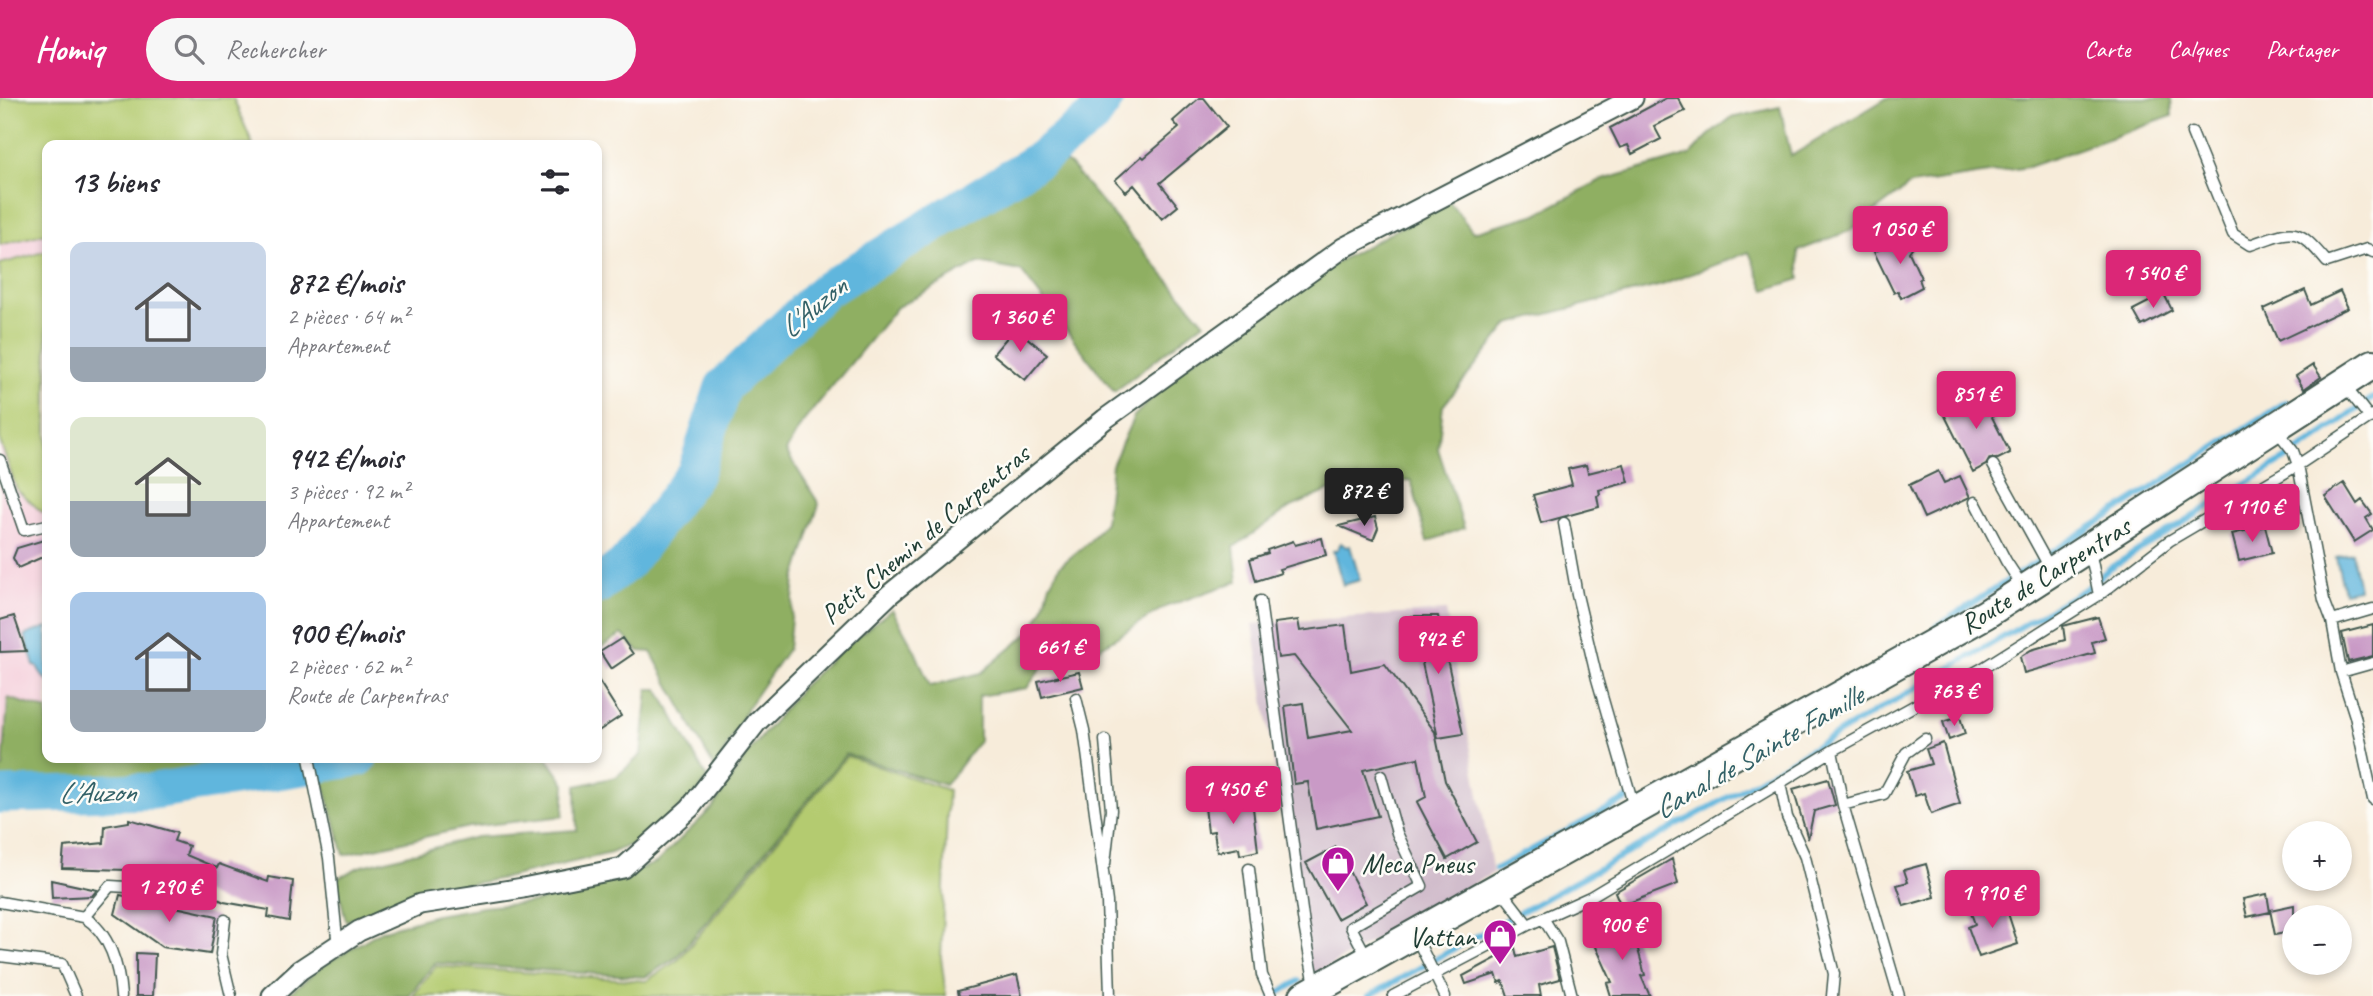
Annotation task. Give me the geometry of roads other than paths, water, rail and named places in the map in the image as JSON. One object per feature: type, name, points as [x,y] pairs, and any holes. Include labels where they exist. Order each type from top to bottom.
[{"type":"main road","name":"Route de Carpentras","points":[[1310,993],[1986,614],[2373,364]]},
{"type":"street","name":"Petit Chemin de Carpentras","points":[[272,996],[300,970],[359,931],[420,904],[523,888],[623,867],[690,808],[757,722],[890,594],[1105,419],[1343,248],[1633,98]]},
{"type":"lane","points":[[2192,133],[2233,234],[2250,245],[2290,232],[2306,237],[2327,262],[2367,249],[2373,252]]},
{"type":"lane","points":[[1393,996],[1528,925],[1590,897],[1832,751],[1983,668],[2098,594],[2169,541],[2298,465],[2371,417],[2343,383]]},
{"type":"lane","points":[[2274,428],[2293,451],[2298,465],[2324,600],[2332,621],[2341,672],[2355,716],[2373,799]]},
{"type":"lane","points":[[0,460],[4,484],[24,530],[42,526]]},
{"type":"lane","points":[[1993,465],[2052,572]]},
{"type":"lane","points":[[1975,502],[2006,561],[2025,589]]},
{"type":"lane","points":[[1564,523],[1577,595],[1597,679],[1636,810]]},
{"type":"lane","points":[[2090,547],[2098,594]]},
{"type":"lane","points":[[1260,601],[1304,925],[1310,993]]},
{"type":"lane","points":[[2332,621],[2373,608]]},
{"type":"lane","points":[[2341,672],[2373,663]]},
{"type":"lane","points":[[1076,698],[1084,730],[1107,902],[1110,996]]},
{"type":"lane","points":[[1843,806],[1884,794],[1906,753],[1925,739]]},
{"type":"lane","points":[[1103,875],[1111,810],[1105,740]]},
{"type":"lane","points":[[1832,751],[1843,806],[1899,996]]},
{"type":"lane","points":[[310,763],[329,858],[337,938]]},
{"type":"lane","points":[[1369,960],[1351,927],[1422,886],[1397,832],[1381,776]]},
{"type":"lane","points":[[1780,783],[1787,817],[1805,857],[1834,974],[1832,996]]},
{"type":"lane","points":[[1249,869],[1262,975],[1271,996]]},
{"type":"lane","points":[[84,917],[110,886],[144,888],[167,895]]},
{"type":"lane","points":[[1498,887],[1528,925]]},
{"type":"lane","points":[[0,902],[84,917],[94,923],[105,935],[120,979],[121,996]]},
{"type":"lane","points":[[1543,918],[1558,942],[1573,996]]},
{"type":"lane","points":[[225,920],[221,954],[231,996]]},
{"type":"lane","points":[[1415,934],[1445,996]]},
{"type":"lane","points":[[0,956],[62,964],[76,996]]},
{"type":"water","points":[[1341,543],[1346,547],[1350,546],[1360,580],[1343,585],[1333,551],[1337,550]]},
{"type":"water","points":[[2352,553],[2359,589],[2344,592],[2336,557]]},
{"type":"water","points":[[42,629],[42,675],[37,666],[34,666],[25,635]]},
{"type":"waterway","name":"L'Auzon","points":[[602,582],[628,562],[695,473],[723,387],[824,291],[1040,159],[1093,117],[1106,98]]},
{"type":"waterway","name":"Canal de Sainte Famille","points":[[1369,996],[1741,790],[2087,588],[2110,568],[2303,448],[2373,398]]},
{"type":"waterway","points":[[1937,626],[2286,402]]},
{"type":"waterway","name":"L'Auzon","points":[[0,795],[153,791],[328,763]]},
{"type":"waterway","points":[[1496,869],[1634,795]]},
{"type":"waterway","points":[[1273,996],[1299,981]]},
{"type":"place","name":"Meca Pneus","points":[[1338,893]]},
{"type":"place","name":"Vattan","points":[[1500,966]]}]
